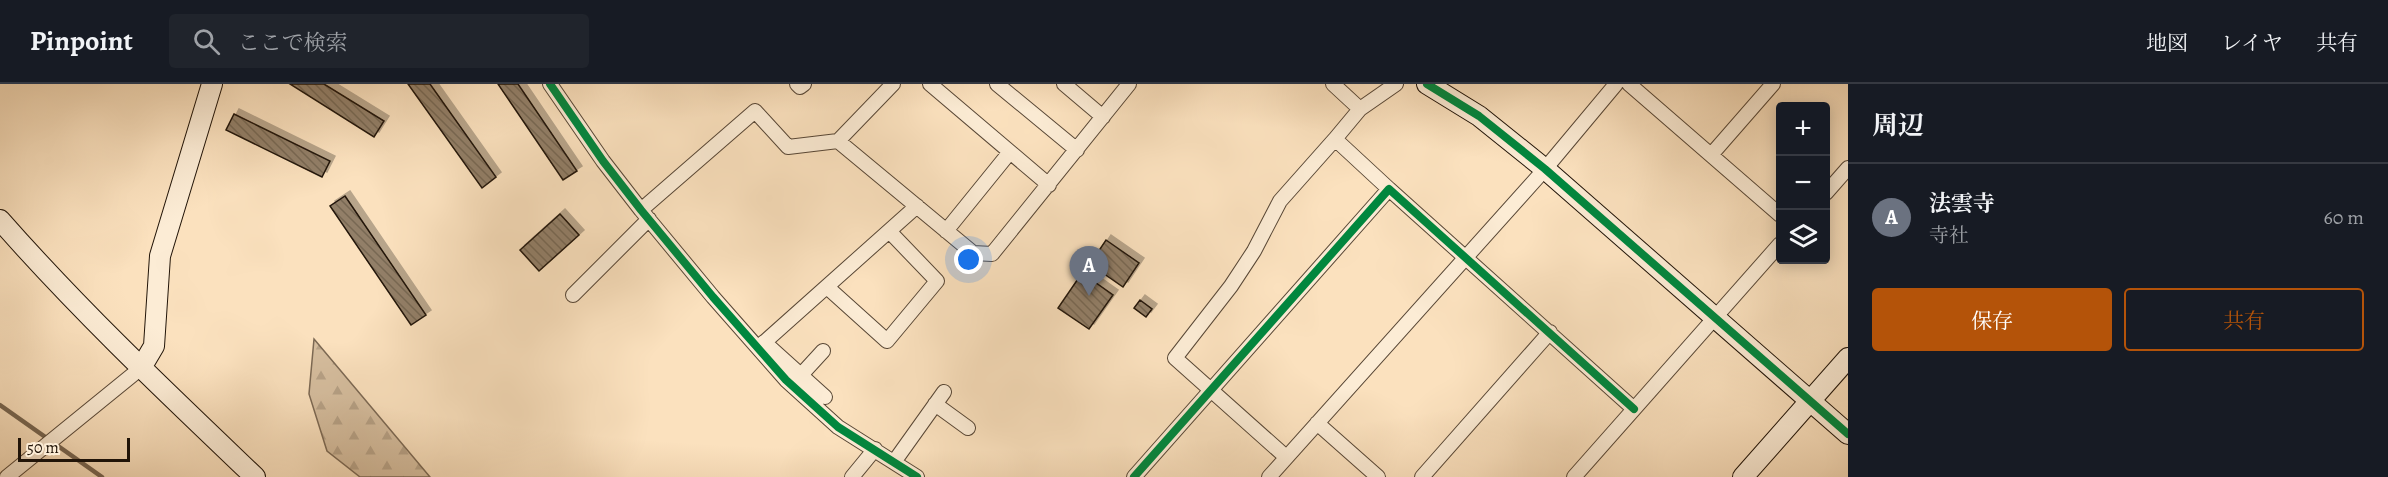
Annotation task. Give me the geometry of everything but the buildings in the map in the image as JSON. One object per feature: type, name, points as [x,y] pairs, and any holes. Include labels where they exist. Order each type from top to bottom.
[{"type":"street","points":[[7,477],[141,368],[154,346],[160,256],[212,84]]},
{"type":"street","points":[[797,84],[800,87],[804,84]]},
{"type":"street","points":[[573,295],[645,214],[755,111],[788,147],[838,141],[893,84]]},
{"type":"street","points":[[930,84],[1049,185]]},
{"type":"street","points":[[997,84],[1077,150]]},
{"type":"street","points":[[1064,84],[1103,117]]},
{"type":"street","points":[[838,141],[973,253],[992,254],[1129,84]]},
{"type":"street","points":[[1333,84],[1360,110]]},
{"type":"street","points":[[1286,457],[1175,358],[1231,286],[1254,251],[1280,201],[1360,110],[1396,84]]},
{"type":"street","points":[[1427,84],[1479,116],[1545,169],[1848,434]]},
{"type":"street","points":[[1269,477],[1545,169],[1616,84]]},
{"type":"street","points":[[1629,84],[1776,212]]},
{"type":"street","points":[[1711,155],[1773,84]]},
{"type":"street","points":[[554,86],[603,161],[713,297],[762,344],[825,397]]},
{"type":"street","points":[[1335,139],[1634,409]]},
{"type":"street","points":[[946,231],[1010,152]]},
{"type":"street","points":[[1830,189],[1848,168]]},
{"type":"street","points":[[1134,477],[1389,189]]},
{"type":"street","points":[[762,344],[917,206]]},
{"type":"street","points":[[0,220],[141,368],[255,477]]},
{"type":"street","points":[[826,287],[887,341],[937,281],[889,231]]},
{"type":"street","points":[[1574,477],[1776,249]]},
{"type":"street","points":[[1422,477],[1550,332]]},
{"type":"street","points":[[762,344],[786,380],[829,419],[917,477]]},
{"type":"street","points":[[801,375],[823,351]]},
{"type":"street","points":[[1751,474],[1848,358]]},
{"type":"street","points":[[894,462],[944,392]]},
{"type":"street","points":[[935,405],[968,428]]},
{"type":"street","points":[[1317,423],[1378,477]]},
{"type":"street","points":[[852,477],[875,449]]},
{"type":"green space","points":[[314,339],[430,477],[360,477],[327,451],[309,394]]},
{"type":"waterway","points":[[0,405],[102,477]]},
{"type":"cycle path","points":[[550,84],[603,161],[641,210],[786,380],[838,427],[917,477]]},
{"type":"cycle path","points":[[1427,84],[1479,116],[1545,169],[1848,434]]},
{"type":"cycle path","points":[[1134,477],[1389,189],[1634,409]]},
{"type":"place","name":"法雲寺","points":[[1089,296]]}]
